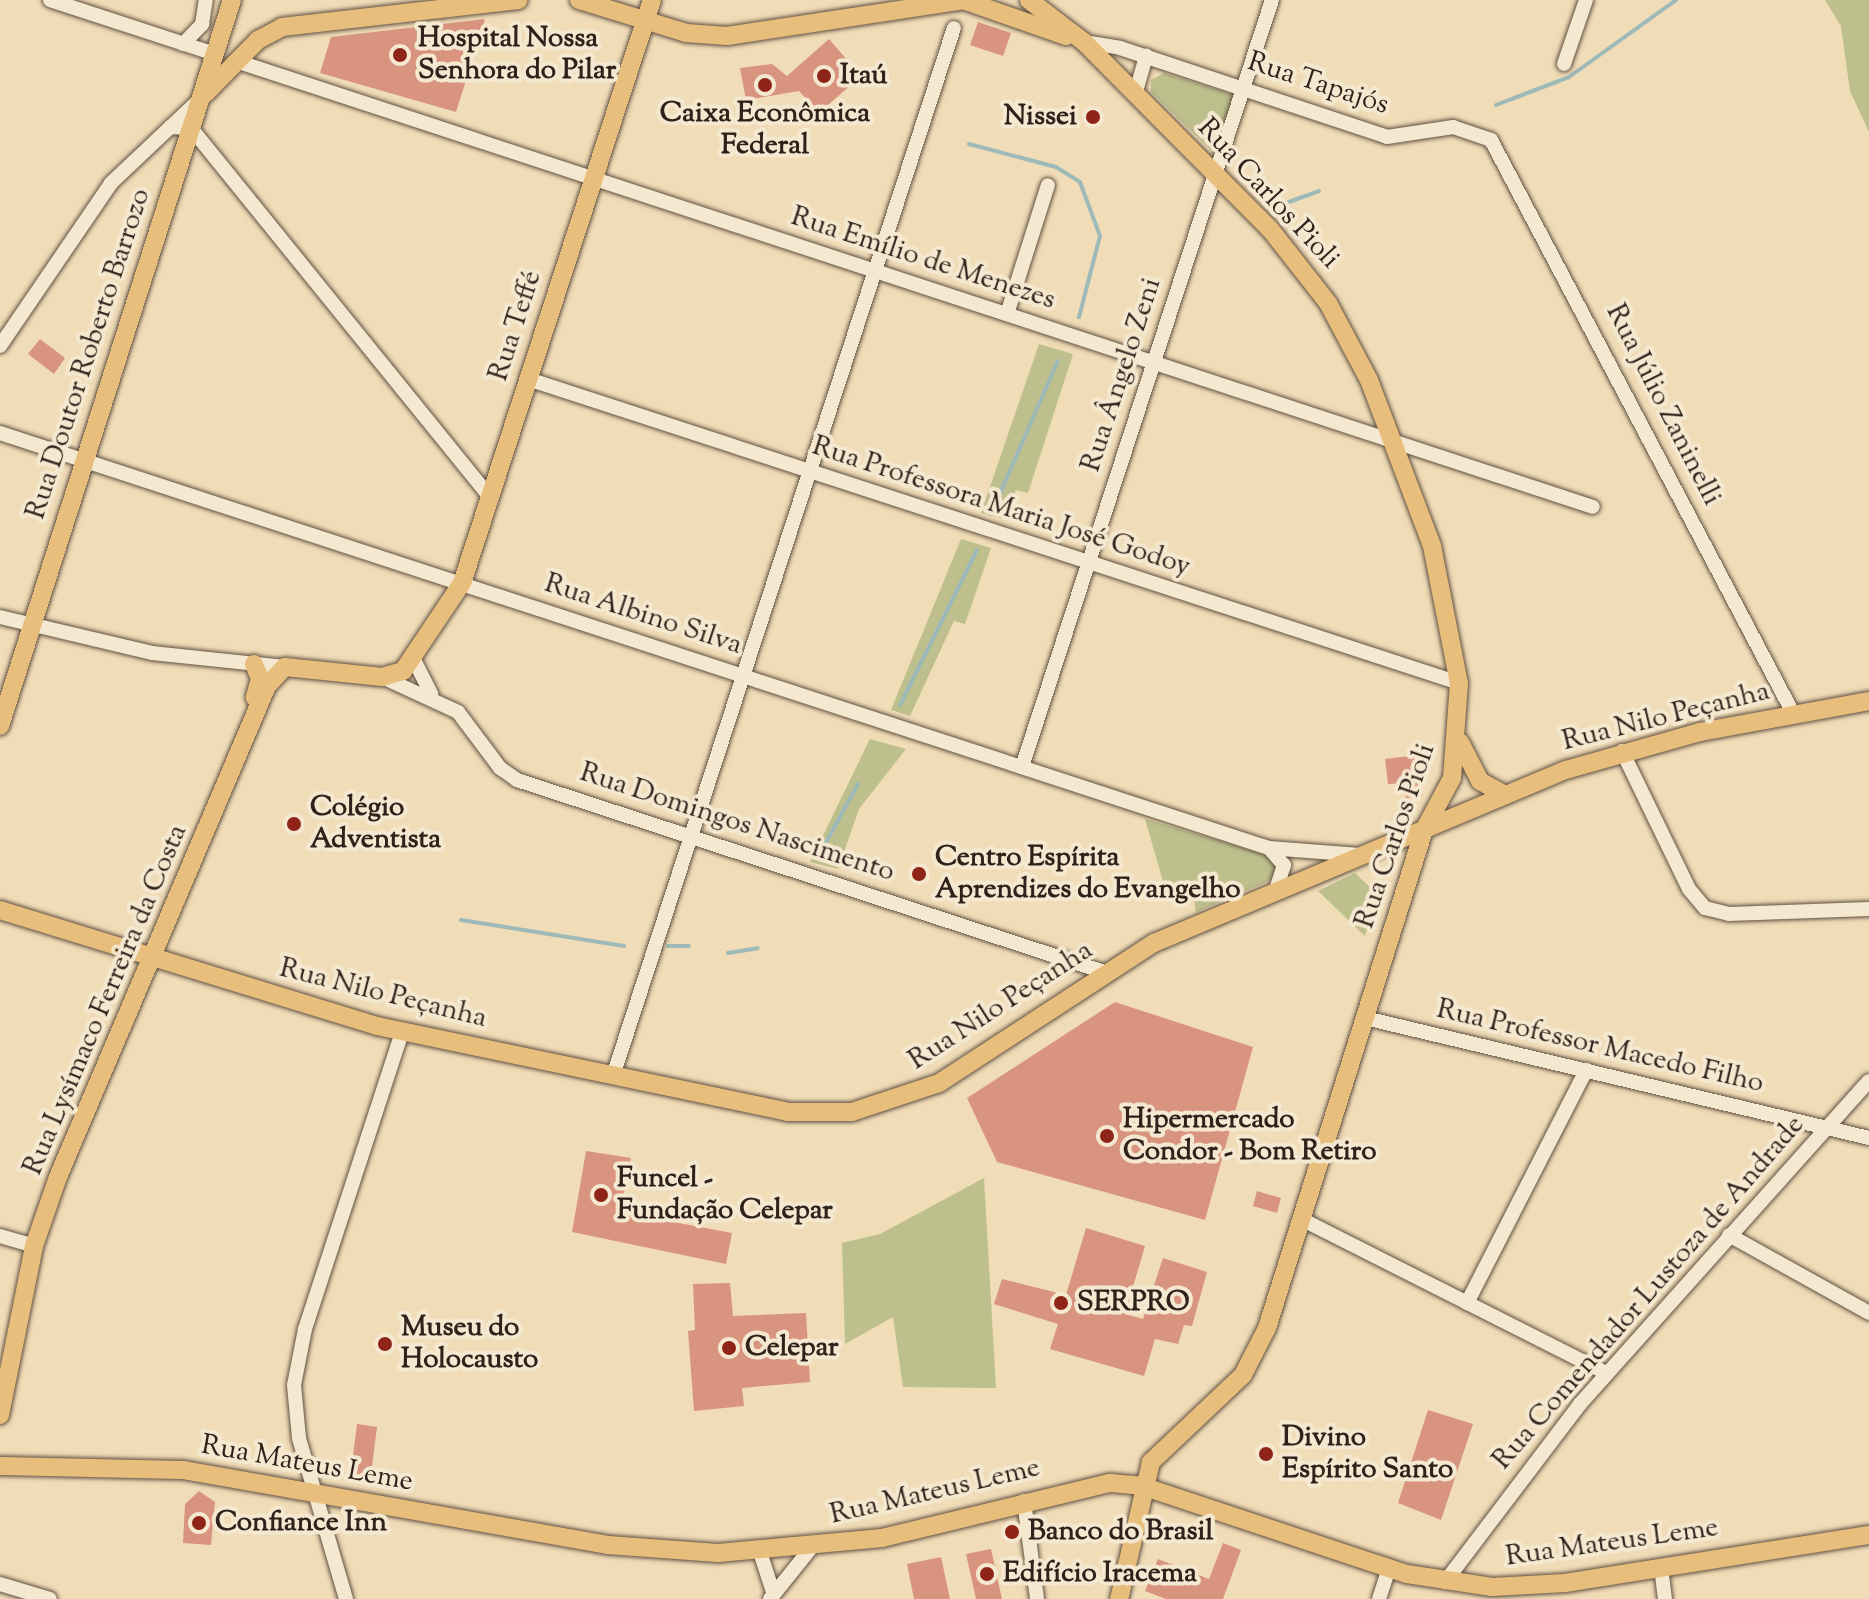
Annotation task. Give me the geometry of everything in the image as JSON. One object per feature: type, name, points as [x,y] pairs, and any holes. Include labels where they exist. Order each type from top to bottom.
[{"type":"main road","name":"Rua Doutor Roberto Barrozo","points":[[0,726],[232,0]]},
{"type":"main road","points":[[200,99],[236,61],[282,27],[518,0]]},
{"type":"main road","points":[[579,0],[645,22],[727,36],[879,7],[964,0]]},
{"type":"main road","name":"Rua Teffé","points":[[414,660],[462,583],[652,0]]},
{"type":"main road","name":"Rua Tapajós","points":[[964,0],[1084,42]]},
{"type":"main road","name":"Rua Carlos Pioli","points":[[1029,0],[1084,42],[1215,174],[1313,279],[1358,355],[1394,441],[1441,574],[1459,683],[1459,739],[1445,799],[1424,830],[1301,1219],[1251,1362],[1231,1389],[1163,1446],[1142,1486],[1119,1599]]},
{"type":"main road","points":[[222,30],[236,61]]},
{"type":"main road","points":[[382,677],[403,671],[414,660]]},
{"type":"main road","points":[[245,731],[260,679],[254,664]]},
{"type":"main road","name":"Rua Domingos Nascimento","points":[[285,667],[382,677]]},
{"type":"main road","name":"Rua Lysímaco Ferreira da Costa","points":[[0,1415],[34,1246],[150,957],[208,837],[245,731],[267,686],[285,667]]},
{"type":"main road","name":"Rua Nilo Peçanha","points":[[0,910],[402,1032],[787,1112],[880,1106],[939,1083],[1104,972],[1177,932],[1505,795],[1622,751],[1793,713],[1869,701]]},
{"type":"main road","points":[[1459,739],[1472,771],[1505,795]]},
{"type":"main road","name":"Rua Mateus Leme","points":[[0,1466],[169,1469],[608,1545],[760,1552],[811,1548],[902,1534],[1093,1483],[1142,1486],[1389,1569],[1445,1582],[1515,1588],[1869,1535]]},
{"type":"street","points":[[50,0],[215,54]]},
{"type":"street","points":[[183,44],[202,24],[206,0]]},
{"type":"street","name":"Rua Ângelo Zeni","points":[[1022,767],[1272,0]]},
{"type":"street","points":[[1564,64],[1586,0]]},
{"type":"street","points":[[613,1076],[954,28]]},
{"type":"street","name":"Rua Tapajós","points":[[1084,42],[1146,56],[1387,137],[1475,130]]},
{"type":"street","points":[[1135,95],[1146,56]]},
{"type":"street","name":"Rua Emílio de Menezes","points":[[236,61],[1593,507]]},
{"type":"street","points":[[0,346],[99,198],[200,99]]},
{"type":"street","points":[[170,127],[191,128],[490,497]]},
{"type":"street","name":"Rua Júlio Zaninelli","points":[[1475,130],[1505,157],[1793,713]]},
{"type":"street","points":[[1007,314],[1048,185]]},
{"type":"street","name":"Rua Professora Maria José Godoy","points":[[528,379],[1459,683]]},
{"type":"street","name":"Rua Albino Silva","points":[[0,433],[1269,848],[1360,855]]},
{"type":"street","name":"Rua Domingos Nascimento","points":[[0,617],[31,628],[160,654],[285,667]]},
{"type":"street","name":"Rua Domingos Nascimento","points":[[414,660],[431,694]]},
{"type":"street","name":"Rua Domingos Nascimento","points":[[382,677],[431,694],[465,717],[507,775],[1104,972]]},
{"type":"street","points":[[1622,751],[1689,889],[1705,908],[1729,914],[1869,909]]},
{"type":"street","points":[[1269,848],[1284,865],[1276,890]]},
{"type":"street","name":"Rua Professor Macedo Filho","points":[[1365,1018],[1869,1138]]},
{"type":"street","points":[[346,1599],[295,1420],[299,1348],[402,1032]]},
{"type":"street","points":[[1467,1303],[1586,1070]]},
{"type":"street","name":"Rua Comendador Lustoza de Andrade","points":[[1445,1582],[1606,1373],[1869,1081]]},
{"type":"street","points":[[1301,1219],[1606,1373]]},
{"type":"street","points":[[1729,1235],[1869,1313]]},
{"type":"street","points":[[0,1236],[34,1246]]},
{"type":"street","points":[[1024,1501],[1037,1599]]},
{"type":"street","points":[[771,1595],[811,1548]]},
{"type":"street","points":[[760,1552],[771,1595]]},
{"type":"street","points":[[1661,1567],[1665,1599]]},
{"type":"street","points":[[1379,1599],[1389,1569]]},
{"type":"street","points":[[0,1584],[50,1599]]},
{"type":"green space","points":[[1825,0],[1869,0],[1869,132],[1850,91],[1841,26]]},
{"type":"green space","points":[[1164,73],[1234,95],[1215,154],[1151,92],[1151,80]]},
{"type":"green space","points":[[1039,344],[1073,354],[1028,493],[1016,490],[1004,519],[981,513]]},
{"type":"green space","points":[[961,539],[991,548],[965,624],[954,621],[910,716],[891,710]]},
{"type":"green space","points":[[870,739],[906,749],[859,809],[838,869],[810,862]]},
{"type":"green space","points":[[1145,819],[1267,855],[1277,869],[1273,879],[1196,912],[1193,893],[1164,885]]},
{"type":"green space","points":[[1355,873],[1377,894],[1365,936],[1318,891]]},
{"type":"green space","points":[[984,1178],[996,1388],[903,1387],[893,1317],[845,1344],[842,1243],[880,1234]]},
{"type":"building","name":"Hospital Nossa Senhora do Pilar","points":[[485,19],[456,112],[320,73],[331,37]]},
{"type":"building","points":[[978,22],[1011,33],[1003,56],[970,45]]},
{"type":"building","name":"Itaú","points":[[829,39],[861,76],[819,113],[799,91],[746,100],[740,68],[772,64],[787,76]]},
{"type":"building","points":[[40,339],[65,358],[54,374],[28,354]]},
{"type":"building","points":[[1418,755],[1422,796],[1406,798],[1404,783],[1388,784],[1385,759]]},
{"type":"building","name":"Hipermercado Condor - Bom Retiro","points":[[1115,1002],[1253,1047],[1205,1220],[997,1162],[967,1098]]},
{"type":"building","points":[[586,1151],[631,1158],[620,1212],[732,1233],[726,1264],[572,1232]]},
{"type":"building","points":[[1257,1191],[1281,1198],[1277,1213],[1253,1206]]},
{"type":"building","name":"SERPRO","points":[[1086,1228],[1145,1246],[1125,1314],[1143,1319],[1163,1258],[1207,1272],[1192,1326],[1184,1325],[1178,1344],[1155,1339],[1144,1376],[1050,1349],[1058,1324],[994,1304],[1002,1279],[1066,1295]]},
{"type":"building","name":"Celepar","points":[[730,1283],[733,1316],[806,1313],[810,1382],[742,1388],[744,1406],[694,1411],[688,1331],[695,1330],[693,1284]]},
{"type":"building","points":[[1428,1410],[1473,1424],[1441,1520],[1398,1503]]},
{"type":"building","points":[[357,1424],[377,1427],[370,1482],[350,1480]]},
{"type":"building","name":"Confiance Inn","points":[[199,1491],[215,1502],[211,1545],[183,1543],[185,1504]]},
{"type":"building","points":[[1223,1543],[1241,1550],[1223,1599],[1166,1599],[1145,1591],[1158,1559],[1209,1579]]},
{"type":"building","name":"Edifício Iracema","points":[[991,1549],[1002,1599],[976,1599],[966,1554]]},
{"type":"building","points":[[941,1557],[950,1599],[914,1599],[907,1564]]},
{"type":"waterway","points":[[1496,105],[1569,77],[1676,0]]},
{"type":"waterway","points":[[969,144],[1056,167],[1080,182],[1100,236],[1079,317]]},
{"type":"waterway","points":[[1286,203],[1319,191]]},
{"type":"waterway","points":[[991,514],[1058,361]]},
{"type":"waterway","points":[[900,705],[977,550]]},
{"type":"waterway","points":[[819,855],[858,784]]},
{"type":"waterway","points":[[461,920],[624,946]]},
{"type":"waterway","points":[[668,946],[689,946]]},
{"type":"waterway","points":[[728,953],[758,948]]},
{"type":"place","name":"Hospital Nossa Senhora do Pilar","points":[[400,55]]},
{"type":"place","name":"Itaú","points":[[824,76]]},
{"type":"place","name":"Caixa Econômica Federal","points":[[765,85]]},
{"type":"place","name":"Nissei","points":[[1093,117]]},
{"type":"place","name":"Colégio Adventista","points":[[294,824]]},
{"type":"place","name":"Centro Espírita Aprendizes do Evangelho","points":[[919,874]]},
{"type":"place","name":"Hipermercado Condor - Bom Retiro","points":[[1107,1136]]},
{"type":"place","name":"Funcel - Fundação Celepar","points":[[601,1195]]},
{"type":"place","name":"SERPRO","points":[[1061,1303]]},
{"type":"place","name":"Museu do Holocausto","points":[[385,1344]]},
{"type":"place","name":"Celepar","points":[[729,1348]]},
{"type":"place","name":"Divino Espírito Santo","points":[[1266,1454]]},
{"type":"place","name":"Confiance Inn","points":[[199,1523]]},
{"type":"place","name":"Banco do Brasil","points":[[1012,1532]]},
{"type":"place","name":"Edifício Iracema","points":[[987,1574]]}]
